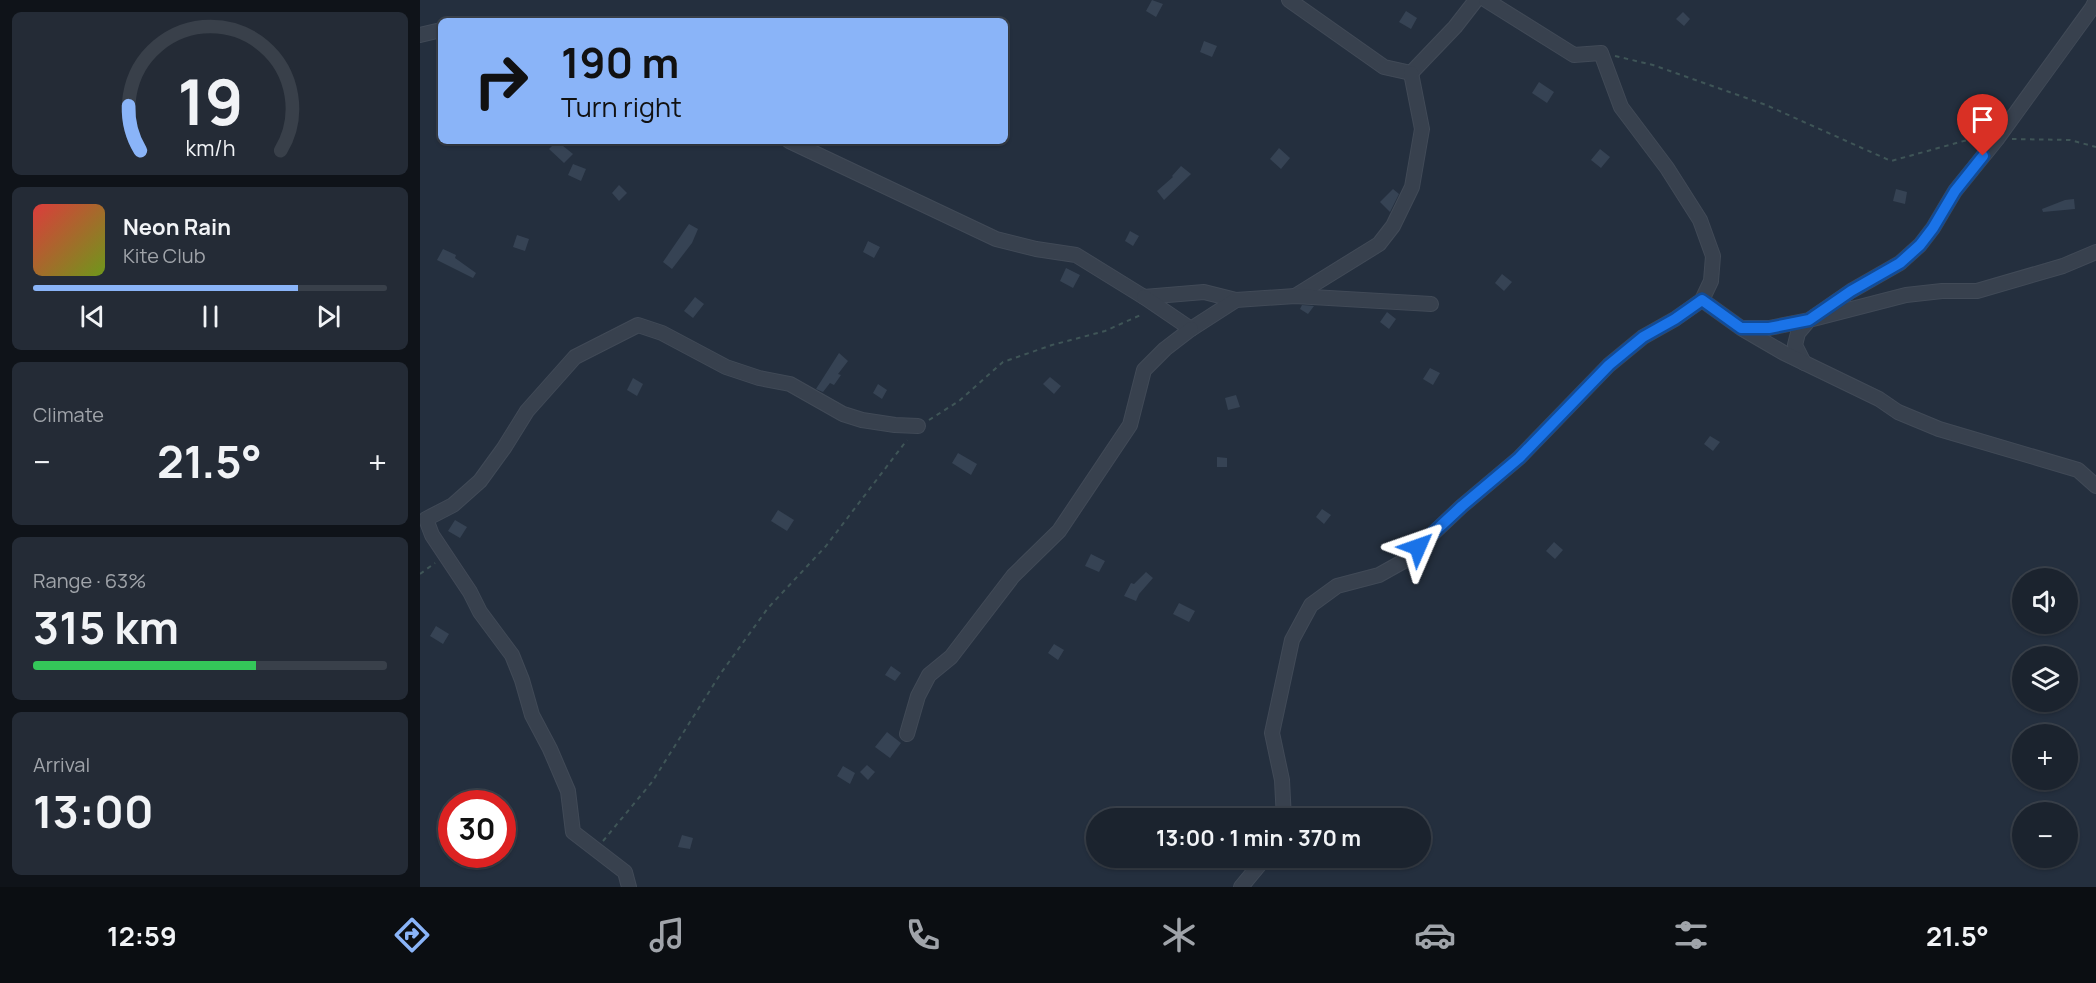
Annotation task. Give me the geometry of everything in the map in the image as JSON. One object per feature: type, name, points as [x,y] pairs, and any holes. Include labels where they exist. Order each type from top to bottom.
[{"type":"street","points":[[1288,0],[1384,67],[1411,73]]},
{"type":"street","points":[[1411,73],[1455,27],[1476,0]]},
{"type":"street","points":[[1283,808],[1282,780],[1272,733],[1292,640],[1311,605],[1337,586],[1379,575],[1404,561],[1462,506],[1519,458],[1609,365],[1643,337],[1702,300],[1711,281],[1713,256],[1700,220],[1667,168],[1621,107],[1601,53],[1574,55],[1486,0]]},
{"type":"street","points":[[1804,363],[1795,345],[1798,333],[1809,320],[1851,291],[1900,263],[1920,245],[1955,191],[1997,139],[2095,5]]},
{"type":"street","points":[[420,35],[438,31]]},
{"type":"street","points":[[1295,296],[1379,244],[1393,226],[1412,187],[1422,129],[1411,73]]},
{"type":"street","points":[[795,144],[996,239],[1036,249],[1076,255],[1191,329]]},
{"type":"street","points":[[1741,328],[1769,328],[1906,295],[1942,291],[1977,291],[2063,266],[2096,252]]},
{"type":"street","points":[[1144,297],[1204,292],[1236,300],[1295,296],[1431,304]]},
{"type":"street","points":[[907,734],[918,696],[929,675],[951,657],[1013,576],[1059,531],[1130,425],[1144,370],[1165,349],[1191,329],[1236,300]]},
{"type":"street","points":[[1702,300],[1741,328],[1804,363],[1879,399],[1898,412],[1940,429],[2078,470],[2096,486]]},
{"type":"street","points":[[629,887],[625,872],[573,832],[568,791],[532,715],[512,655],[480,612],[470,592],[432,535],[426,519],[453,505],[480,481],[527,411],[575,357],[638,325],[662,333],[726,367],[759,378],[790,384],[843,414],[862,420],[918,426]]},
{"type":"street","points":[[1241,887],[1257,868]]},
{"type":"path","points":[[1601,53],[1653,65],[1766,105],[1891,161],[1971,139],[2070,140],[2096,147]]},
{"type":"path","points":[[598,851],[599,846],[652,782],[721,673],[768,608],[826,546],[918,426],[959,401],[1003,362],[1052,345],[1105,331],[1159,307]]},
{"type":"path","points":[[420,574],[445,556]]},
{"type":"building","points":[[1152,0],[1163,4],[1156,17],[1146,11]]},
{"type":"building","points":[[1406,11],[1417,18],[1411,29],[1399,22]]},
{"type":"building","points":[[1683,12],[1690,19],[1684,26],[1676,19]]},
{"type":"building","points":[[1204,41],[1217,46],[1212,57],[1200,52]]},
{"type":"building","points":[[1539,82],[1554,92],[1547,103],[1532,93]]},
{"type":"building","points":[[554,144],[561,144],[573,154],[564,163],[549,149]]},
{"type":"building","points":[[1279,148],[1290,158],[1281,169],[1270,159]]},
{"type":"building","points":[[1600,149],[1610,157],[1601,168],[1591,160]]},
{"type":"building","points":[[573,164],[586,169],[581,181],[568,175]]},
{"type":"building","points":[[1181,166],[1191,174],[1164,200],[1157,191],[1173,177]]},
{"type":"building","points":[[619,185],[627,193],[619,201],[612,193]]},
{"type":"building","points":[[1393,189],[1399,194],[1390,212],[1380,202]]},
{"type":"building","points":[[1896,189],[1907,192],[1905,204],[1893,201]]},
{"type":"building","points":[[2074,199],[2075,209],[2043,212],[2042,209]]},
{"type":"building","points":[[689,224],[698,229],[692,243],[672,269],[663,262]]},
{"type":"building","points":[[1130,231],[1139,236],[1133,246],[1125,241]]},
{"type":"building","points":[[517,235],[529,239],[525,251],[513,247]]},
{"type":"building","points":[[868,241],[880,247],[874,258],[863,252]]},
{"type":"building","points":[[443,249],[456,255],[455,258],[476,273],[473,278],[437,260]]},
{"type":"building","points":[[1066,268],[1080,275],[1073,288],[1060,281]]},
{"type":"building","points":[[1502,274],[1512,282],[1504,291],[1495,283]]},
{"type":"building","points":[[695,297],[704,304],[693,318],[684,311]]},
{"type":"building","points":[[1302,305],[1314,306],[1308,314],[1300,309]]},
{"type":"building","points":[[1387,312],[1396,319],[1389,329],[1380,322]]},
{"type":"building","points":[[839,353],[848,361],[838,374],[841,375],[834,385],[830,383],[823,392],[816,389]]},
{"type":"building","points":[[1430,368],[1440,373],[1433,385],[1423,379]]},
{"type":"building","points":[[1050,377],[1061,386],[1054,394],[1043,384]]},
{"type":"building","points":[[633,378],[643,384],[637,396],[627,390]]},
{"type":"building","points":[[878,384],[887,390],[882,399],[873,393]]},
{"type":"building","points":[[1236,395],[1240,407],[1228,410],[1225,398]]},
{"type":"building","points":[[1710,436],[1720,442],[1713,451],[1704,444]]},
{"type":"building","points":[[958,453],[977,464],[971,475],[952,463]]},
{"type":"building","points":[[1217,457],[1227,458],[1227,467],[1217,467]]},
{"type":"building","points":[[1322,509],[1331,515],[1324,524],[1316,517]]},
{"type":"building","points":[[778,510],[794,520],[787,531],[771,521]]},
{"type":"building","points":[[455,520],[467,527],[460,538],[448,531]]},
{"type":"building","points":[[1554,542],[1563,550],[1555,559],[1546,551]]},
{"type":"building","points":[[1091,554],[1105,561],[1099,572],[1085,566]]},
{"type":"building","points":[[1146,572],[1153,578],[1136,601],[1124,596],[1131,583],[1134,584]]},
{"type":"building","points":[[1179,603],[1195,611],[1189,622],[1173,614]]},
{"type":"building","points":[[436,626],[449,634],[443,644],[430,636]]},
{"type":"building","points":[[1054,644],[1064,650],[1058,660],[1048,653]]},
{"type":"building","points":[[891,666],[901,673],[895,681],[885,675]]},
{"type":"building","points":[[887,732],[901,743],[890,758],[875,747]]},
{"type":"building","points":[[867,765],[875,772],[868,780],[860,772]]},
{"type":"building","points":[[843,766],[855,773],[850,784],[837,776]]},
{"type":"building","points":[[682,835],[693,838],[690,849],[678,847]]},
{"type":"route","points":[[1418,547],[1519,458],[1609,365],[1643,337],[1702,300],[1741,328],[1769,328],[1809,320],[1851,291],[1900,263],[1920,245],[1955,191],[1983,156]]}]
